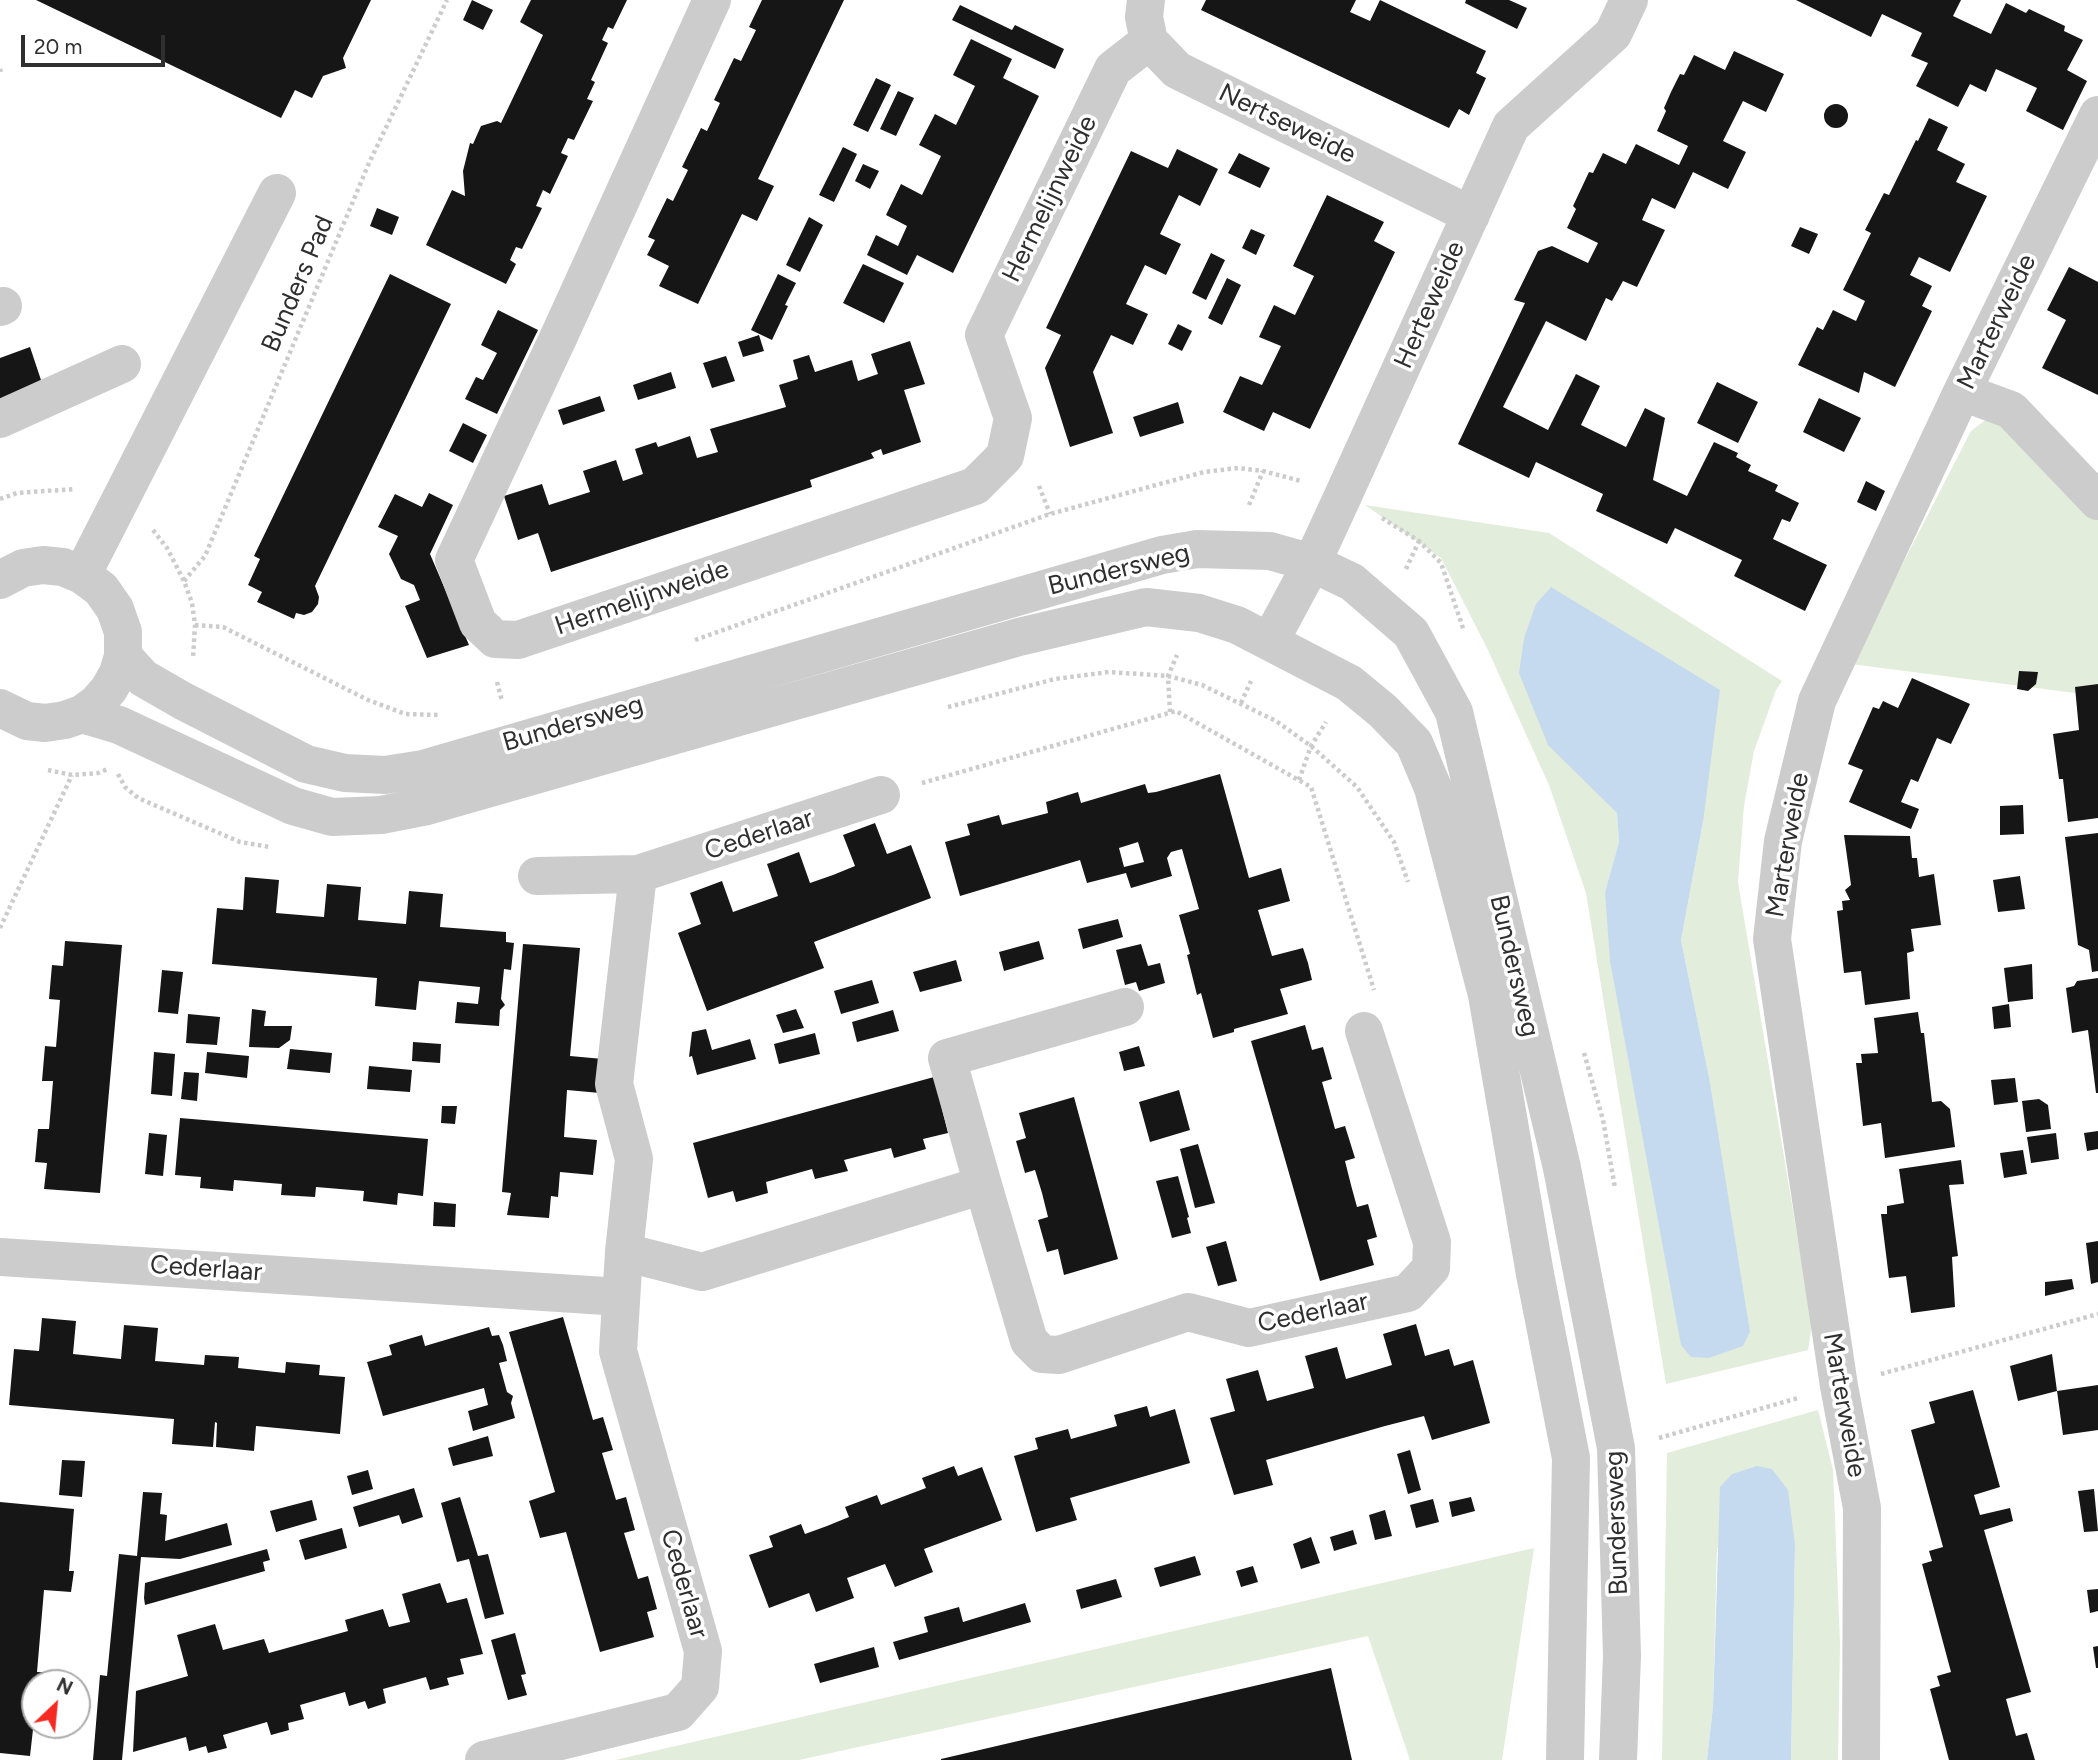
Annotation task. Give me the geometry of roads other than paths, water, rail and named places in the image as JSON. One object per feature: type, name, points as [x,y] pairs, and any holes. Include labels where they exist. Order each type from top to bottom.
[{"type":"street","name":"Hermelijnweide","points":[[712,0],[454,560],[478,623],[495,639],[518,639],[975,486],[1005,456],[1013,418],[984,335],[1113,69],[1149,41]]},
{"type":"street","points":[[1146,0],[1144,17],[1149,41]]},
{"type":"street","name":"Herteweide","points":[[1270,641],[1312,563],[1511,125],[1613,34],[1629,0]]},
{"type":"street","name":"Nertseweide","points":[[1149,41],[1177,70],[1471,215]]},
{"type":"street","name":"Marterweide","points":[[1861,1760],[1862,1508],[1839,1386],[1772,939],[1783,841],[1817,701],[1962,392],[2098,115]]},
{"type":"street","points":[[82,575],[277,193]]},
{"type":"street","points":[[0,419],[122,364]]},
{"type":"street","points":[[1962,392],[2011,410],[2098,502]]},
{"type":"street","name":"Bundersweg","points":[[123,656],[143,678],[306,764],[345,773],[385,775],[423,769],[1162,555],[1197,549],[1270,551],[1312,563],[1352,582],[1411,632],[1454,712],[1562,1168],[1616,1448],[1622,1656],[1618,1760]]},
{"type":"street","points":[[0,580],[23,568],[43,565],[63,567],[82,575],[101,589],[115,609],[123,632],[123,656],[118,673],[97,703],[82,714],[46,723],[3,718]]},
{"type":"street","name":"Bundersweg","points":[[82,714],[119,726],[293,806],[332,817],[382,815],[427,806],[1019,637],[1146,607],[1199,612],[1237,625],[1349,683],[1383,711],[1414,743],[1433,788],[1487,995],[1535,1274],[1571,1458],[1565,1760]]},
{"type":"street","name":"Cederlaar","points":[[537,876],[638,874],[881,795]]},
{"type":"street","name":"Cederlaar","points":[[484,1760],[678,1712],[700,1688],[703,1651],[618,1351],[624,1252],[634,1159],[614,1084],[638,874]]},
{"type":"street","name":"Cederlaar","points":[[1125,1007],[947,1058],[1029,1341],[1042,1354],[1059,1355],[1188,1312],[1249,1328],[1408,1293],[1431,1268],[1433,1242],[1364,1031]]},
{"type":"street","points":[[624,1252],[702,1272],[983,1185]]},
{"type":"street","name":"Cederlaar","points":[[0,1256],[621,1297]]},
{"type":"water","points":[[1551,587],[1720,690],[1703,822],[1681,940],[1709,1077],[1750,1332],[1743,1346],[1709,1358],[1691,1357],[1681,1345],[1610,961],[1605,892],[1619,842],[1617,813],[1548,745],[1519,673],[1524,638],[1536,604]]},
{"type":"water","points":[[1757,1466],[1772,1469],[1788,1490],[1795,1545],[1791,1760],[1707,1760],[1713,1706],[1720,1487],[1732,1474]]}]
